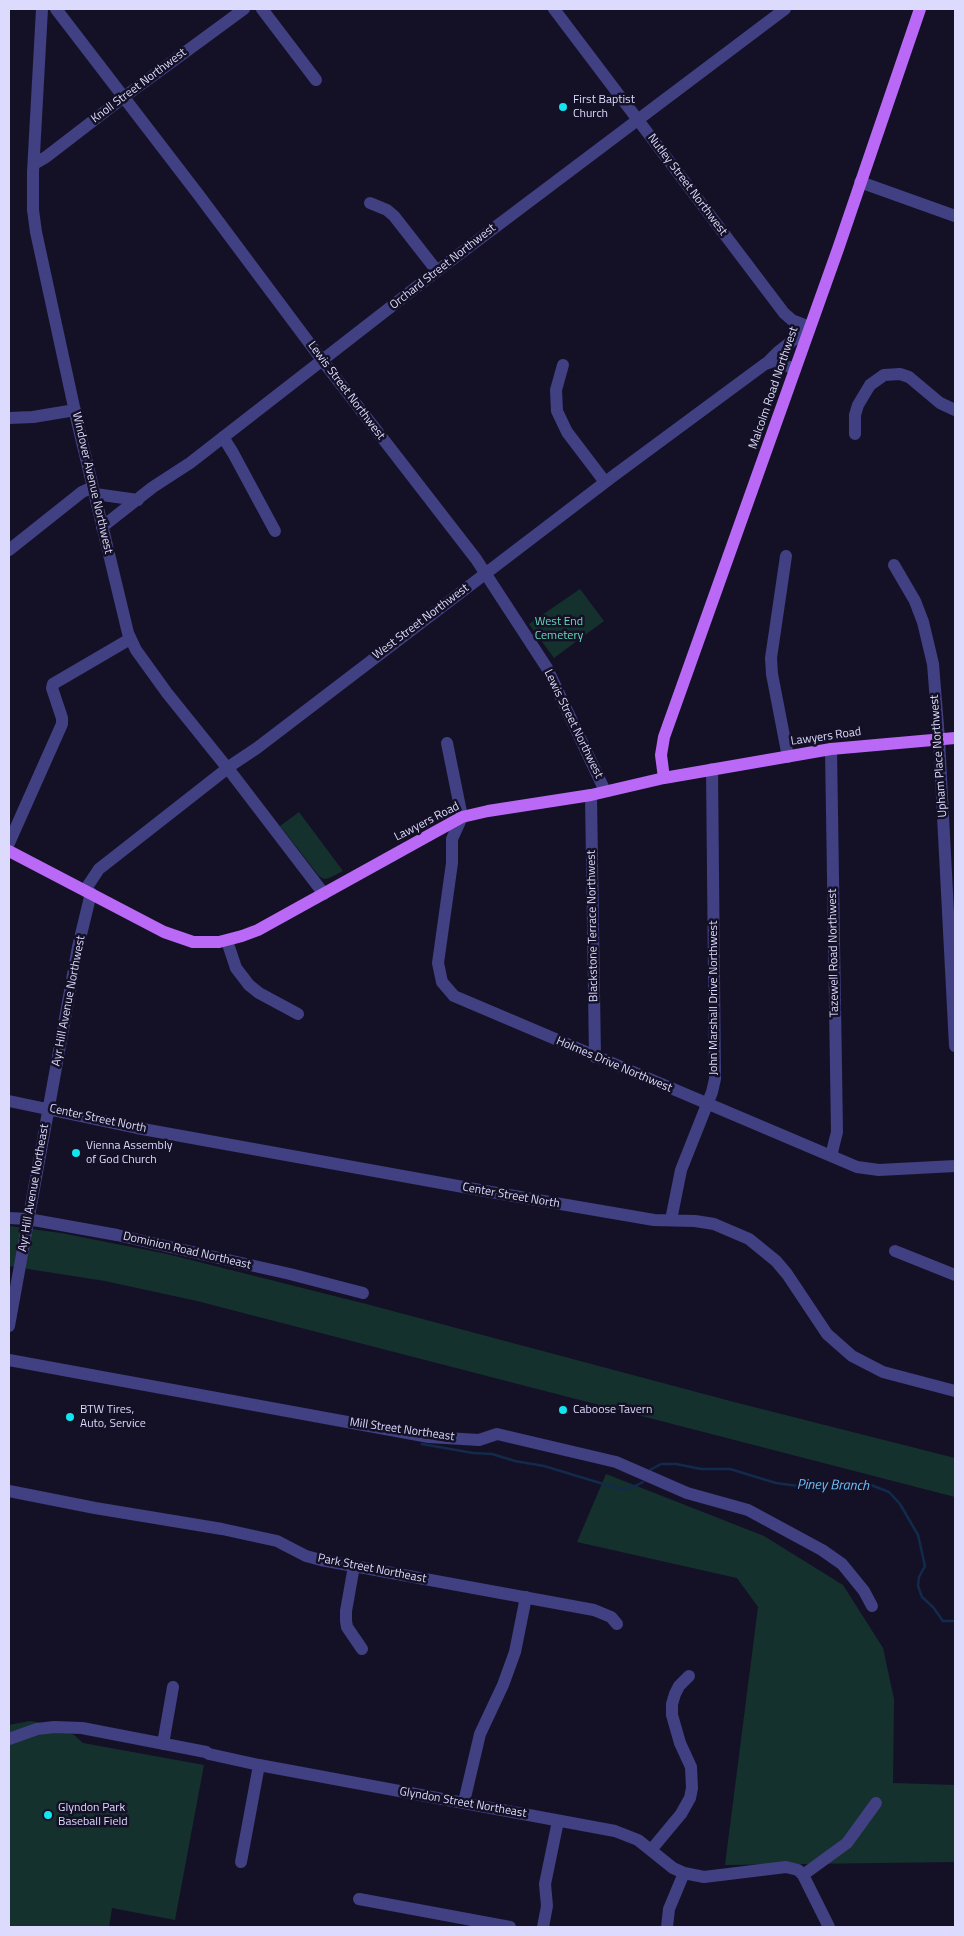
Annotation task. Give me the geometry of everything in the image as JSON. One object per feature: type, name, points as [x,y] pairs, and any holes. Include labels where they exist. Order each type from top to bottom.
[{"type":"main road","name":"Malcolm Road Northwest","points":[[664,778],[661,755],[664,737],[810,327],[920,9]]},
{"type":"main road","name":"Lawyers Road","points":[[9,851],[164,932],[182,939],[205,943],[227,941],[258,930],[462,817],[488,811],[591,795],[712,769],[831,749],[904,741],[955,738]]},
{"type":"street","name":"Windover Avenue Northwest","points":[[42,9],[34,164],[33,210],[36,232],[74,410],[130,639],[167,693],[324,894]]},
{"type":"street","name":"Lewis Street Northwest","points":[[56,9],[230,235],[322,360],[415,482],[429,497],[486,574],[495,591],[547,668],[606,791]]},
{"type":"street","name":"Knoll Street Northwest","points":[[34,164],[244,9]]},
{"type":"street","points":[[262,9],[316,80]]},
{"type":"street","name":"Nutley Street Northwest","points":[[554,9],[784,312],[792,320],[810,327]]},
{"type":"street","name":"Orchard Street Northwest","points":[[102,527],[223,437],[436,271],[785,9]]},
{"type":"street","points":[[860,182],[955,216]]},
{"type":"street","points":[[370,203],[378,205],[394,216],[436,271]]},
{"type":"street","name":"West Street Northwest","points":[[88,892],[99,868],[227,768],[486,574],[605,482],[766,364],[810,327]]},
{"type":"street","points":[[766,364],[774,361],[795,369]]},
{"type":"street","points":[[563,365],[556,390],[558,411],[567,432],[605,482]]},
{"type":"street","points":[[855,434],[855,415],[858,405],[870,385],[884,375],[900,374],[909,377],[940,404],[955,410]]},
{"type":"street","points":[[9,418],[33,417],[74,410]]},
{"type":"street","points":[[223,437],[275,531]]},
{"type":"street","points":[[9,550],[82,492],[94,490],[138,500]]},
{"type":"street","points":[[786,556],[771,658],[772,674],[788,757]]},
{"type":"street","name":"Upham Place Northwest","points":[[894,565],[915,601],[929,642],[933,664],[953,955],[955,1046]]},
{"type":"street","points":[[9,843],[62,724],[62,718],[52,688],[53,684],[130,639]]},
{"type":"street","points":[[447,743],[462,817]]},
{"type":"street","name":"Tazewell Road Northwest","points":[[831,749],[837,1132],[831,1156]]},
{"type":"street","name":"John Marshall Drive Northwest","points":[[671,1220],[681,1170],[708,1104],[716,1071],[712,769]]},
{"type":"street","name":"Blackstone Terrace Northwest","points":[[591,795],[595,1057]]},
{"type":"street","name":"Holmes Drive Northwest","points":[[462,817],[452,839],[452,863],[438,963],[442,982],[454,996],[469,1004],[857,1166],[872,1169],[955,1166]]},
{"type":"street","name":"Ayr Hill Avenue Northwest","points":[[48,1109],[88,892]]},
{"type":"street","points":[[227,941],[236,968],[249,985],[259,993],[298,1014]]},
{"type":"street","name":"Center Street North","points":[[9,1100],[138,1128],[491,1192],[654,1220],[695,1221],[714,1224],[748,1239],[776,1261],[787,1274],[827,1334],[852,1356],[883,1372],[955,1391]]},
{"type":"street","name":"Ayr Hill Avenue Northeast","points":[[9,1326],[48,1109]]},
{"type":"street","name":"Dominion Road Northeast","points":[[9,1218],[28,1219],[146,1242],[290,1274],[363,1294]]},
{"type":"street","points":[[896,1251],[955,1275]]},
{"type":"street","name":"Mill Street Northeast","points":[[9,1360],[429,1436],[479,1440],[497,1434],[616,1462],[687,1493],[748,1510],[822,1550],[842,1564],[864,1591],[872,1606]]},
{"type":"street","name":"Park Street Northeast","points":[[9,1491],[256,1536],[277,1541],[306,1556],[594,1610],[611,1617],[617,1624]]},
{"type":"street","points":[[354,1566],[346,1611],[346,1622],[347,1627],[362,1649]]},
{"type":"street","points":[[464,1802],[480,1734],[503,1685],[515,1652],[526,1597]]},
{"type":"street","points":[[651,1850],[681,1814],[690,1798],[692,1788],[691,1767],[674,1725],[672,1715],[675,1694],[679,1686],[689,1676]]},
{"type":"street","points":[[163,1744],[173,1687]]},
{"type":"street","name":"Glyndon Street Northeast","points":[[9,1739],[37,1729],[70,1727],[624,1834],[651,1850],[673,1868],[684,1873],[704,1877],[722,1876],[786,1867],[798,1870],[803,1875]]},
{"type":"street","points":[[241,1862],[259,1765]]},
{"type":"street","points":[[829,1927],[803,1875],[847,1843],[876,1804]]},
{"type":"street","points":[[543,1927],[547,1906],[545,1884],[558,1820]]},
{"type":"street","points":[[667,1927],[669,1909],[684,1873]]},
{"type":"street","points":[[359,1899],[510,1927]]},
{"type":"green space","name":"West End Cemetery","points":[[580,589],[604,621],[554,658],[529,624]]},
{"type":"green space","points":[[299,812],[343,871],[329,878],[324,879],[319,876],[280,826]]},
{"type":"green space","points":[[9,1226],[61,1233],[167,1254],[370,1305],[734,1402],[955,1458],[955,1497],[197,1301],[105,1281],[9,1266]]},
{"type":"green space","points":[[606,1474],[764,1536],[843,1585],[883,1648],[894,1699],[893,1783],[955,1785],[955,1862],[725,1865],[758,1607],[737,1578],[577,1542]]},
{"type":"green space","points":[[30,1721],[53,1725],[74,1735],[83,1743],[204,1765],[175,1920],[112,1908],[109,1927],[9,1927],[9,1725]]},
{"type":"waterway","name":"Piney Branch","points":[[422,1444],[473,1453],[492,1454],[515,1461],[544,1466],[620,1489],[633,1487],[643,1482]]},
{"type":"waterway","name":"Piney Branch","points":[[650,1470],[661,1464],[676,1464],[701,1469],[730,1469],[776,1483],[813,1488],[832,1485],[871,1485],[889,1492],[900,1504],[918,1535],[925,1566],[919,1577],[918,1586],[922,1597],[933,1607],[943,1621],[955,1621]]},
{"type":"place","name":"First Baptist Church","points":[[563,107]]},
{"type":"place","name":"Vienna Assembly of God Church","points":[[76,1153]]},
{"type":"place","name":"Caboose Tavern","points":[[563,1410]]},
{"type":"place","name":"BTW Tires, Auto, Service","points":[[70,1417]]},
{"type":"place","name":"Glyndon Park Baseball Field","points":[[48,1815]]}]
